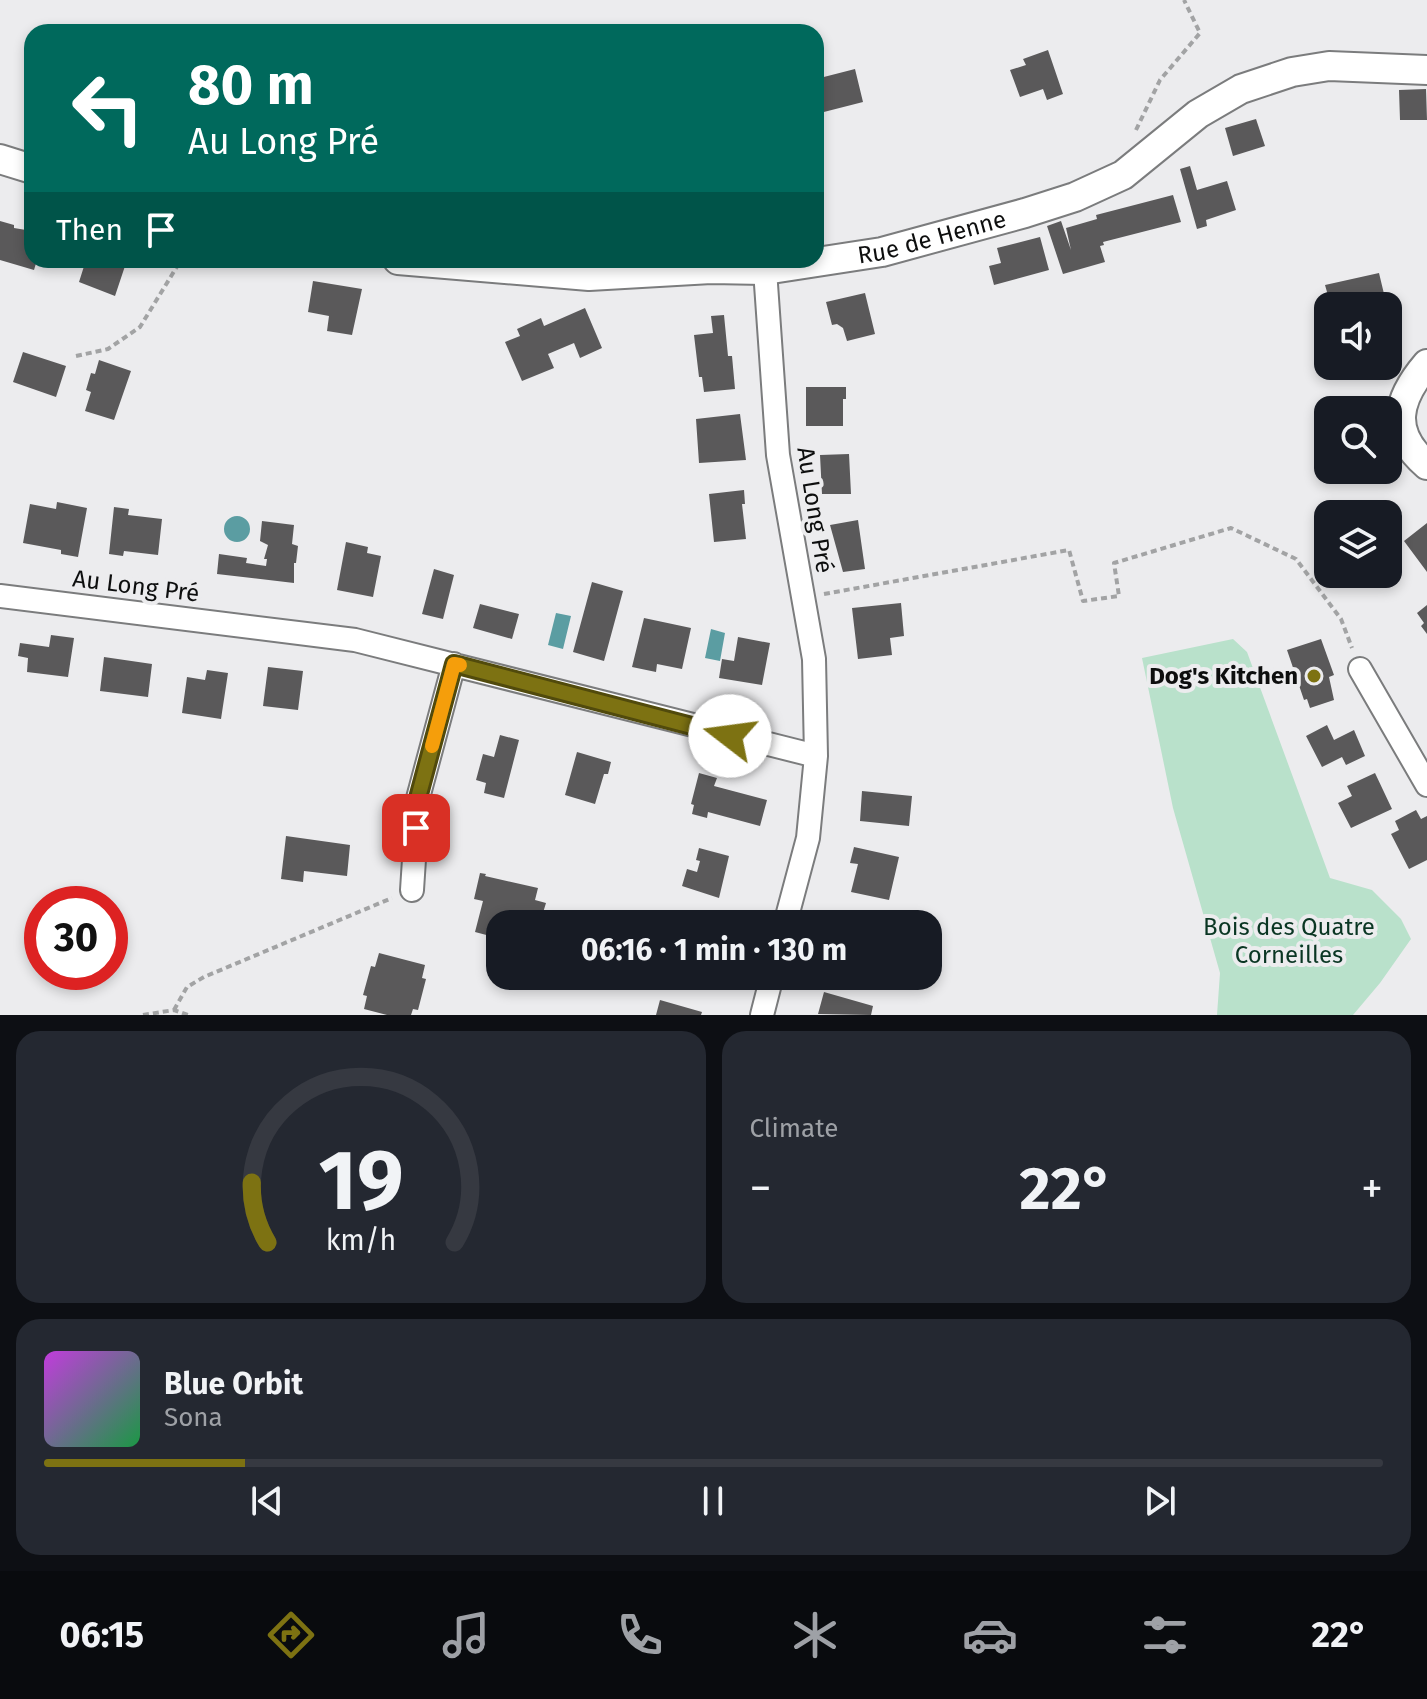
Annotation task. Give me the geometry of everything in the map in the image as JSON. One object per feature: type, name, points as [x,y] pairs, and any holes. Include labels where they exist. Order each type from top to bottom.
[{"type":"street","name":"Rue de Henne","points":[[824,261],[882,252],[1075,197],[1123,175],[1198,114],[1241,89],[1292,72],[1329,66],[1427,70]]},
{"type":"street","points":[[0,159],[24,166]]},
{"type":"street","name":"Rue de Henne","points":[[494,268],[589,276],[778,268]]},
{"type":"street","name":"Au Long Pré","points":[[765,270],[778,455],[814,659],[816,756],[808,838],[789,910]]},
{"type":"street","points":[[1427,364],[1408,386],[1400,417],[1406,442],[1427,465]]},
{"type":"street","name":"Au Long Pré","points":[[0,596],[355,640],[816,756]]},
{"type":"street","points":[[412,890],[418,798],[454,664]]},
{"type":"street","points":[[1360,669],[1427,785]]},
{"type":"street","points":[[762,1015],[768,990]]},
{"type":"path","points":[[1143,159],[1133,136],[1160,80],[1200,33],[1184,0]]},
{"type":"path","points":[[76,356],[108,349],[140,327],[176,268]]},
{"type":"path","points":[[802,598],[1069,550],[1083,601],[1119,596],[1114,563],[1231,528],[1296,559],[1341,619],[1360,669]]},
{"type":"path","points":[[174,1010],[187,987],[204,977],[412,890]]},
{"type":"path","points":[[143,1015],[174,1010],[188,1015]]},
{"type":"green space","name":"Bois des Quatre Corneilles","points":[[1233,639],[1247,652],[1330,878],[1372,890],[1401,919],[1411,939],[1353,1015],[1217,1015],[1220,973],[1173,808],[1142,658]]},
{"type":"water","points":[[237,516],[247,519],[250,529],[247,539],[237,542],[227,539],[224,529],[227,519]]},
{"type":"water","points":[[556,613],[571,616],[563,649],[548,645]]},
{"type":"water","points":[[711,629],[725,633],[720,661],[705,658]]},
{"type":"building","points":[[1048,50],[1063,94],[1047,100],[1043,89],[1020,97],[1010,70],[1026,65],[1023,59]]},
{"type":"building","points":[[855,69],[863,102],[824,112],[824,77]]},
{"type":"building","points":[[1426,89],[1427,120],[1400,120],[1399,90]]},
{"type":"building","points":[[1256,119],[1265,146],[1233,156],[1225,128]]},
{"type":"building","points":[[1190,166],[1197,190],[1227,181],[1236,210],[1206,220],[1207,226],[1197,229],[1180,169]]},
{"type":"building","points":[[1173,195],[1181,222],[1103,242],[1104,245],[1100,246],[1105,262],[1063,274],[1047,226],[1061,221],[1071,250],[1066,228],[1097,219],[1096,215]]},
{"type":"building","points":[[0,221],[24,230],[24,267],[0,260]]},
{"type":"building","points":[[1040,237],[1049,270],[994,285],[989,266],[1001,263],[997,248]]},
{"type":"building","points":[[83,268],[124,268],[115,296],[79,282]]},
{"type":"building","points":[[1379,273],[1384,292],[1327,292],[1325,285]]},
{"type":"building","points":[[313,281],[362,289],[352,335],[327,331],[329,316],[308,312]]},
{"type":"building","points":[[865,293],[875,334],[847,341],[843,328],[832,325],[826,302]]},
{"type":"building","points":[[585,308],[602,348],[580,358],[574,343],[548,354],[554,368],[522,381],[505,342],[520,336],[517,329],[541,318],[544,326]]},
{"type":"building","points":[[724,315],[735,389],[704,392],[694,335],[713,333],[711,316]]},
{"type":"building","points":[[23,352],[66,366],[56,397],[13,382]]},
{"type":"building","points":[[99,360],[131,371],[114,420],[85,411],[91,392],[86,390]]},
{"type":"building","points":[[806,387],[846,387],[843,426],[806,426]]},
{"type":"building","points":[[740,414],[746,460],[699,463],[696,419]]},
{"type":"building","points":[[849,454],[851,494],[822,494],[820,455]]},
{"type":"building","points":[[744,490],[745,504],[742,504],[746,539],[714,542],[709,494]]},
{"type":"building","points":[[57,502],[87,508],[78,557],[61,554],[61,550],[23,543],[30,504],[56,509]]},
{"type":"building","points":[[114,507],[129,509],[128,515],[162,519],[158,555],[124,551],[123,556],[109,554]]},
{"type":"building","points":[[858,520],[865,569],[843,572],[830,525]]},
{"type":"building","points":[[262,521],[294,525],[292,544],[298,546],[294,583],[217,574],[219,554],[247,558],[246,563],[266,566],[267,559],[264,559],[268,545],[260,541]]},
{"type":"building","points":[[1427,523],[1427,572],[1404,541]]},
{"type":"building","points":[[346,542],[368,547],[367,553],[381,556],[373,597],[337,590]]},
{"type":"building","points":[[434,569],[454,575],[443,619],[422,614]]},
{"type":"building","points":[[592,582],[623,591],[604,661],[573,652]]},
{"type":"building","points":[[901,603],[904,636],[890,638],[892,655],[858,659],[852,608]]},
{"type":"building","points":[[480,604],[519,614],[512,639],[473,628]]},
{"type":"building","points":[[1427,605],[1427,634],[1417,613]]},
{"type":"building","points":[[644,618],[691,628],[682,669],[657,664],[656,672],[632,667]]},
{"type":"building","points":[[51,635],[74,638],[68,677],[27,672],[28,658],[18,656],[20,643],[49,647]]},
{"type":"building","points":[[738,637],[770,643],[762,685],[719,678],[722,659],[734,661]]},
{"type":"building","points":[[1321,639],[1334,675],[1329,677],[1334,700],[1310,708],[1307,699],[1304,700],[1287,650]]},
{"type":"building","points":[[104,657],[152,664],[148,697],[100,691]]},
{"type":"building","points":[[268,667],[303,671],[298,710],[263,706]]},
{"type":"building","points":[[207,670],[228,673],[221,719],[182,713],[187,677],[205,680]]},
{"type":"building","points":[[1327,725],[1334,740],[1354,730],[1365,756],[1346,765],[1342,757],[1322,767],[1306,736]]},
{"type":"building","points":[[500,735],[519,740],[504,798],[484,793],[486,783],[476,780],[483,754],[494,757]]},
{"type":"building","points":[[577,752],[611,762],[595,804],[565,795]]},
{"type":"building","points":[[699,773],[717,778],[714,786],[767,800],[760,826],[708,812],[707,818],[692,814],[694,805],[691,804]]},
{"type":"building","points":[[1375,773],[1392,809],[1351,828],[1338,803],[1352,796],[1347,786]]},
{"type":"building","points":[[862,791],[912,796],[909,826],[860,821]]},
{"type":"building","points":[[1416,810],[1421,819],[1427,816],[1427,860],[1409,869],[1391,834],[1399,830],[1395,821]]},
{"type":"building","points":[[286,836],[350,845],[347,876],[304,871],[303,882],[281,879]]},
{"type":"building","points":[[854,847],[899,857],[889,900],[851,892],[858,864],[850,863]]},
{"type":"building","points":[[699,848],[729,856],[719,898],[682,886],[687,869],[697,872]]},
{"type":"building","points":[[480,873],[538,888],[535,900],[546,903],[544,910],[486,910],[486,935],[475,932],[483,901],[474,899]]},
{"type":"building","points":[[379,953],[425,965],[422,978],[426,979],[418,1010],[413,1009],[411,1015],[387,1015],[364,1009],[367,996],[363,995],[371,966],[375,967]]},
{"type":"building","points":[[824,992],[873,1006],[871,1015],[818,1014]]},
{"type":"building","points":[[660,1000],[702,1012],[701,1015],[656,1015]]},
{"type":"slow traffic","points":[[432,746],[454,664],[460,665]]},
{"type":"place","name":"Dog's Kitchen","points":[[1314,676]]},
{"type":"route","points":[[416,828],[418,798],[454,664],[730,736]]}]
